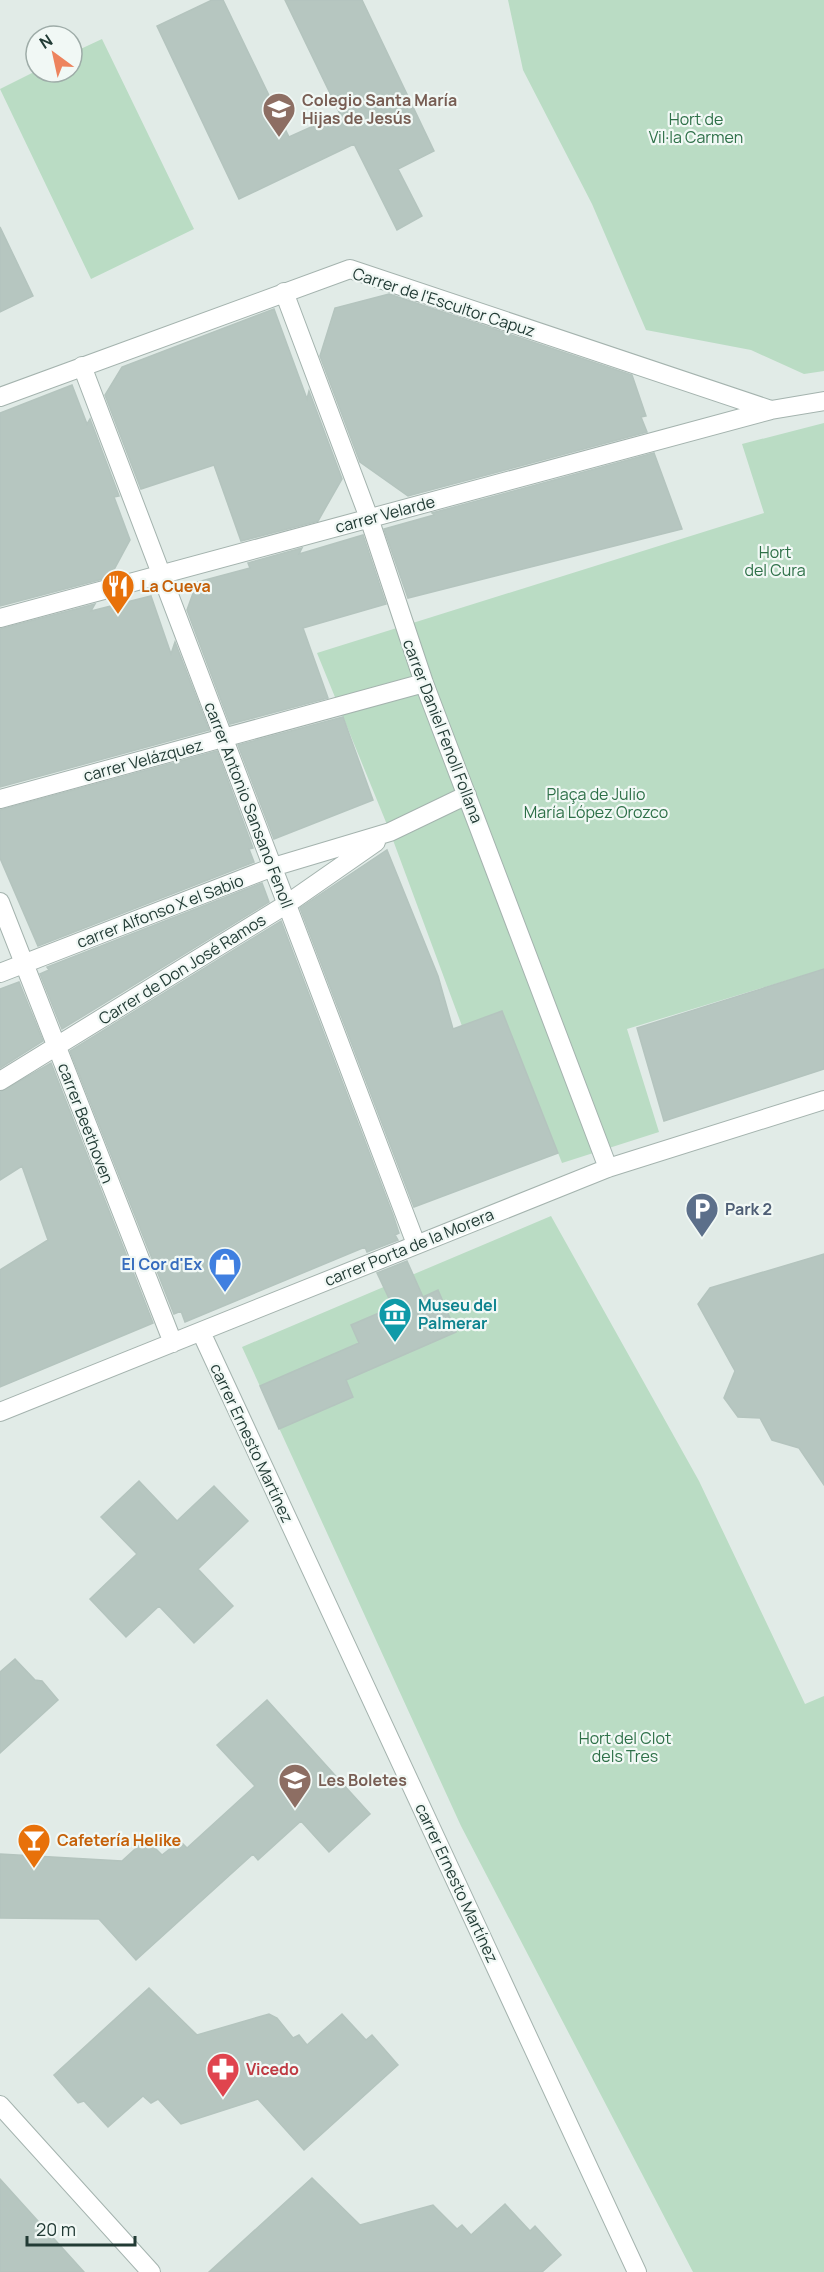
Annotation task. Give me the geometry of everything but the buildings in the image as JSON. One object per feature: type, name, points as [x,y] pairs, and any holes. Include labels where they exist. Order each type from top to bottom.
[{"type":"street","name":"Carrer de l'Escultor Capuz","points":[[0,397],[350,269],[771,410],[824,401]]},
{"type":"street","name":"carrer Daniel Fenoll Follana","points":[[284,292],[369,518],[424,683],[608,1168]]},
{"type":"street","name":"carrer Antonio Sansano Fenoll","points":[[82,366],[416,1244]]},
{"type":"street","name":"carrer Velarde","points":[[0,618],[771,410]]},
{"type":"street","name":"carrer Velázquez","points":[[0,799],[424,683]]},
{"type":"street","points":[[390,832],[467,795]]},
{"type":"street","name":"carrer Alfonso X el Sabio","points":[[0,973],[273,867],[390,832]]},
{"type":"street","name":"Carrer de Don José Ramos","points":[[0,1081],[287,904],[390,832]]},
{"type":"street","name":"carrer Beethoven","points":[[0,902],[173,1343]]},
{"type":"street","name":"carrer Porta de la Morera","points":[[0,1412],[608,1168],[824,1100]]},
{"type":"street","name":"carrer Ernesto Martínez","points":[[201,1332],[637,2272]]},
{"type":"street","points":[[0,2105],[151,2272]]},
{"type":"green space","name":"Hort de Vil·la Carmen","points":[[508,0],[824,0],[824,371],[804,374],[751,350],[646,330],[592,204],[523,70]]},
{"type":"green space","points":[[102,39],[194,229],[91,279],[0,89],[24,77],[24,84],[84,84],[84,47]]},
{"type":"green space","name":"Plaça de Julio María López Orozco","points":[[824,423],[824,969],[627,1029],[659,1132],[562,1163],[502,1011],[462,1026],[390,832],[317,653],[764,513],[742,444]]},
{"type":"green space","name":"Hort del Clot dels Tres","points":[[551,1216],[699,1481],[805,1704],[824,1696],[824,2272],[693,2272],[461,1826],[242,1347]]},
{"type":"place","name":"Colegio Santa María Hijas de Jesús","points":[[279,138]]},
{"type":"place","name":"La Cueva","points":[[118,615]]},
{"type":"place","name":"Park 2","points":[[702,1238]]},
{"type":"place","name":"El Cor d'Ex","points":[[225,1293]]},
{"type":"place","name":"Museu del Palmerar","points":[[395,1343]]},
{"type":"place","name":"Les Boletes","points":[[295,1809]]},
{"type":"place","name":"Cafetería Helike","points":[[34,1869]]},
{"type":"place","name":"Vicedo","points":[[223,2098]]},
{"type":"park label","name":"Hort del Cura","points":[[775,561]]}]
